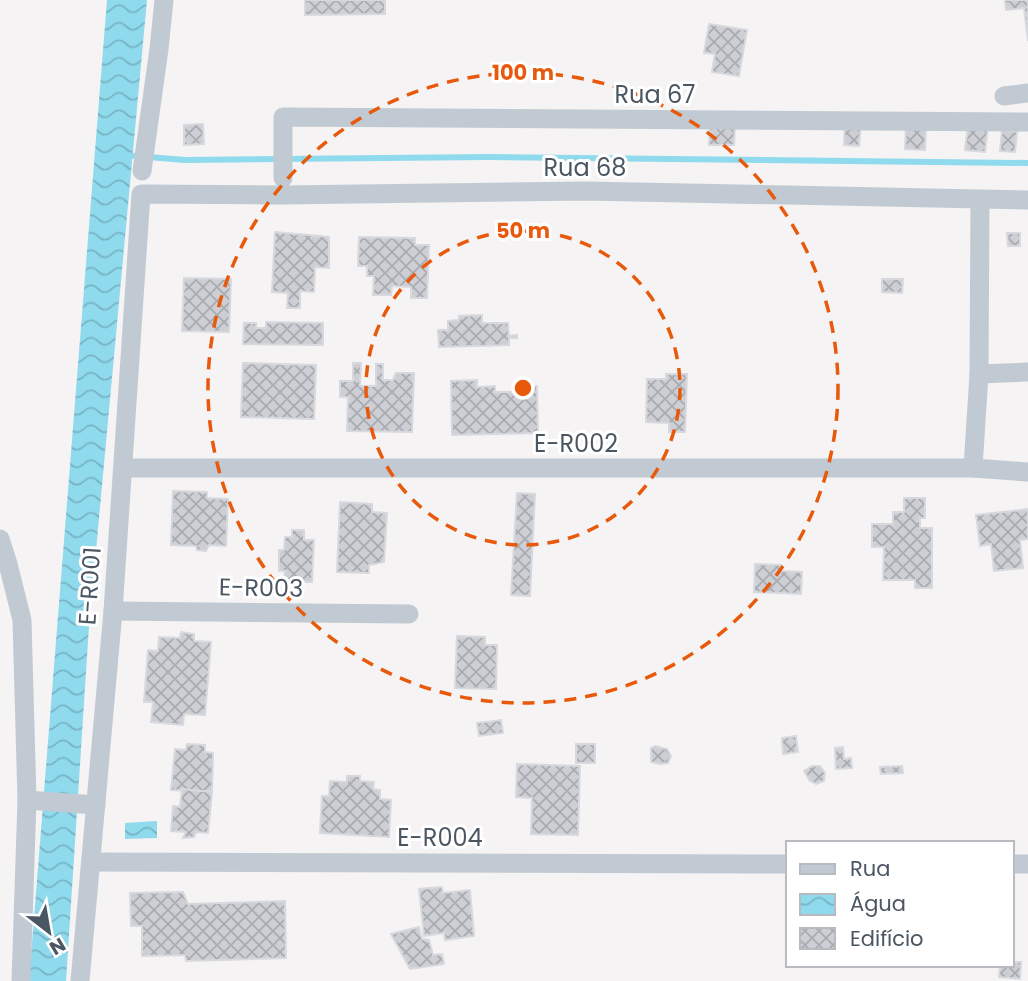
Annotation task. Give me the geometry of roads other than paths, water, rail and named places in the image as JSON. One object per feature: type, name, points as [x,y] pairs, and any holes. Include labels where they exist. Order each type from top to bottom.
[{"type":"street","points":[[142,171],[164,0]]},
{"type":"street","points":[[1004,96],[1028,93]]},
{"type":"street","name":"Rua 67","points":[[283,178],[283,117],[1028,122]]},
{"type":"street","name":"Rua 68","points":[[141,194],[586,191],[1028,200]]},
{"type":"street","name":"E-R001","points":[[80,981],[113,611],[141,194]]},
{"type":"street","points":[[974,468],[979,373],[980,200]]},
{"type":"street","points":[[979,373],[1028,372]]},
{"type":"street","name":"E-R002","points":[[124,468],[974,468],[1028,472]]},
{"type":"street","points":[[0,539],[22,620],[27,800],[20,981]]},
{"type":"street","name":"E-R003","points":[[113,611],[409,614]]},
{"type":"street","points":[[27,800],[96,805]]},
{"type":"street","name":"E-R004","points":[[91,862],[786,864]]},
{"type":"water","points":[[107,0],[147,0],[89,626],[66,981],[29,981]]},
{"type":"water","points":[[157,821],[157,838],[125,839],[125,823]]},
{"type":"waterway","points":[[124,155],[185,160],[488,157],[1028,163]]}]
